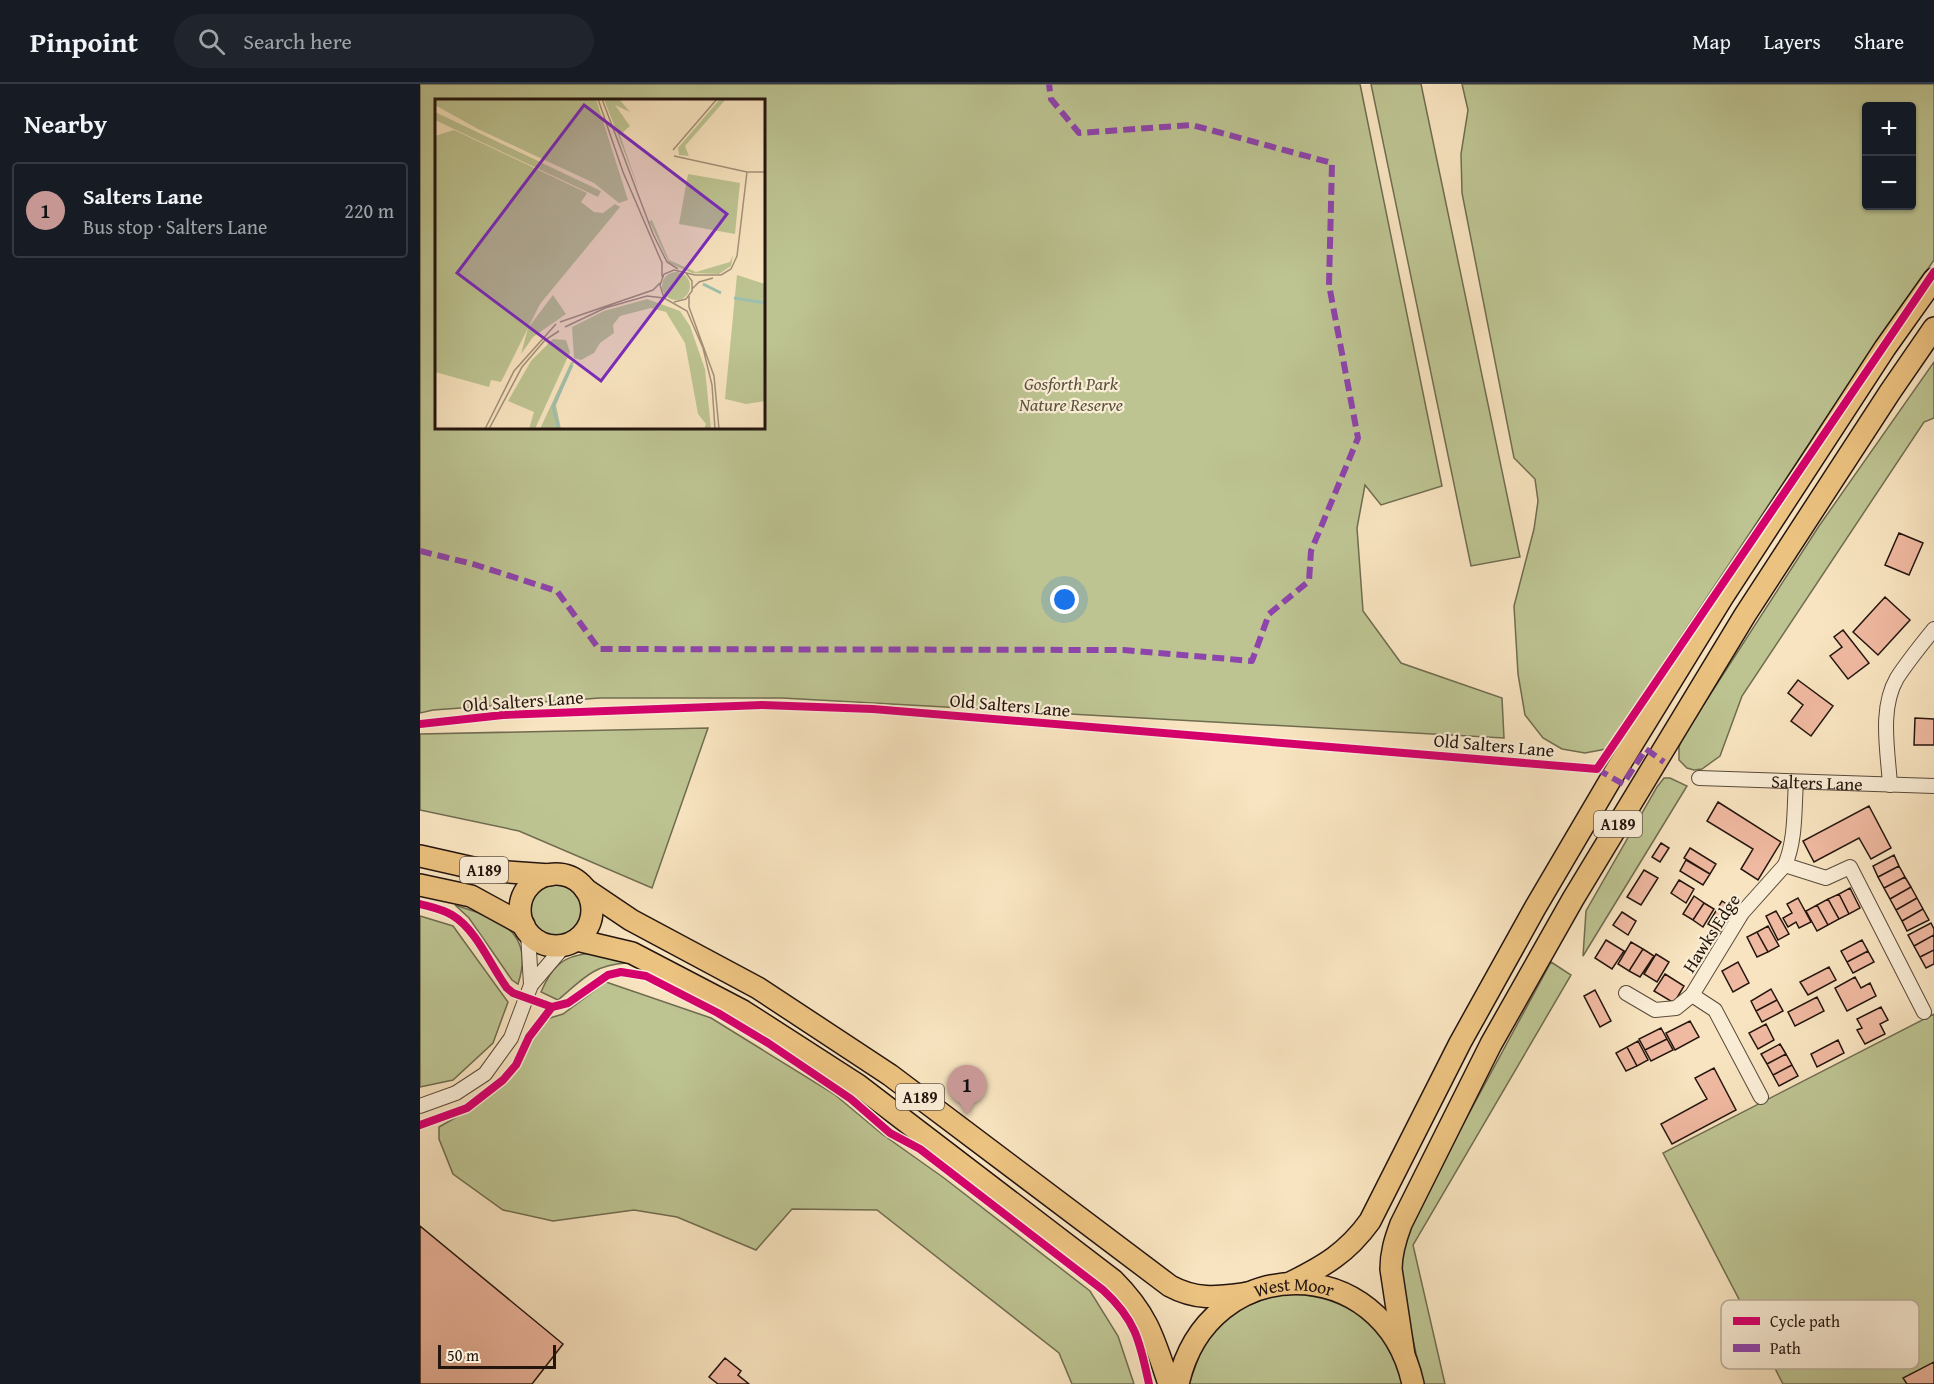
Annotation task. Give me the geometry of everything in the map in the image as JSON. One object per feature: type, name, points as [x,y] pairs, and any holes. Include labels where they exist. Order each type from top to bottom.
[{"type":"main road","name":"A189","points":[[1290,1283],[1326,1265],[1358,1238],[1370,1221],[1461,1043],[1535,908],[1612,777],[1722,598],[1885,348],[1934,279]]},
{"type":"main road","name":"A189","points":[[1404,1355],[1391,1269],[1394,1242],[1491,1044],[1579,889],[1745,615],[1934,328]]},
{"type":"main road","name":"A189","points":[[420,856],[482,870],[560,874],[574,879],[631,920],[758,988],[890,1075],[1170,1286],[1196,1297],[1248,1293]]},
{"type":"main road","name":"A189","points":[[526,929],[521,907],[524,896],[538,879],[550,875]]},
{"type":"main road","name":"A189","points":[[420,885],[471,896],[526,929],[538,941],[546,945],[571,942],[632,953],[743,1011],[858,1085],[1113,1280],[1143,1314],[1152,1333],[1169,1384]]},
{"type":"main road","points":[[571,942],[587,929],[592,914],[590,898],[585,889]]},
{"type":"main road","name":"West Moor","points":[[1178,1384],[1186,1356],[1201,1330],[1214,1315],[1248,1293],[1290,1283],[1330,1288],[1367,1307],[1395,1337],[1404,1355],[1413,1384]]},
{"type":"street","points":[[1890,785],[1886,722],[1892,692],[1897,679],[1934,629]]},
{"type":"street","name":"Salters Lane","points":[[1700,778],[1934,786]]},
{"type":"street","name":"Hawks Edge","points":[[1626,993],[1655,1010],[1676,1008],[1692,995],[1742,913],[1785,865],[1790,855],[1796,782]]},
{"type":"street","points":[[1785,865],[1826,878],[1850,867],[1924,1012]]},
{"type":"street","points":[[526,929],[531,985]]},
{"type":"street","points":[[420,1106],[456,1094],[485,1074],[511,1038],[531,985],[571,942]]},
{"type":"street","name":"Hawks Edge","points":[[1692,995],[1715,1010],[1761,1097]]},
{"type":"green space","name":"Gosforth Park Nature Reserve","points":[[420,84],[1360,84],[1442,486],[1381,505],[1365,485],[1357,528],[1363,611],[1401,663],[1502,698],[1504,738],[782,698],[600,698],[433,710],[420,713]]},
{"type":"green space","points":[[1371,84],[1421,84],[1520,557],[1471,566]]},
{"type":"green space","points":[[1462,84],[1934,84],[1934,260],[1606,749],[1585,753],[1562,749],[1543,738],[1525,715],[1518,674],[1514,606],[1534,529],[1538,501],[1535,479],[1514,458],[1462,193],[1461,154],[1468,110]]},
{"type":"green space","points":[[1934,362],[1934,418],[1924,422],[1742,696],[1720,756],[1702,769],[1687,768],[1679,760],[1682,738],[1819,526]]},
{"type":"green space","points":[[708,728],[652,888],[519,831],[420,810],[420,734]]},
{"type":"green space","points":[[1664,778],[1670,778],[1687,786],[1583,956],[1586,911]]},
{"type":"green space","points":[[551,885],[561,885],[574,892],[581,905],[581,915],[574,928],[561,935],[551,935],[542,931],[535,924],[531,915],[531,905],[535,896],[542,889]]},
{"type":"green space","points":[[455,905],[498,921],[517,939],[522,951],[522,966],[518,984],[512,980],[469,918]]},
{"type":"green space","points":[[420,916],[453,926],[508,1002],[493,1043],[453,1080],[420,1087]]},
{"type":"green space","points":[[591,953],[612,957],[626,963],[615,964],[589,974],[558,1000],[541,992],[549,975],[559,964],[572,957]]},
{"type":"green space","points":[[1551,962],[1571,975],[1413,1245],[1445,1384],[1423,1384],[1401,1287],[1402,1237]]},
{"type":"green space","points":[[606,982],[711,1018],[834,1094],[882,1134],[944,1178],[1090,1291],[1118,1336],[1134,1384],[1072,1384],[1059,1353],[877,1210],[792,1209],[756,1250],[677,1217],[634,1210],[553,1221],[503,1210],[453,1174],[439,1139],[439,1127],[474,1107],[506,1083],[521,1061],[534,1031],[550,1018],[563,1014]]},
{"type":"green space","points":[[1934,1014],[1934,1384],[1783,1384],[1775,1369],[1919,1369],[1919,1300],[1739,1300],[1663,1153]]},
{"type":"green space","points":[[1284,1294],[1332,1301],[1361,1316],[1384,1339],[1392,1353],[1402,1384],[1189,1384],[1204,1345],[1219,1326],[1249,1305]]},
{"type":"building","points":[[1899,533],[1923,543],[1909,575],[1885,565]]},
{"type":"building","points":[[1885,597],[1910,620],[1878,655],[1853,632]]},
{"type":"building","points":[[1843,630],[1869,663],[1848,679],[1830,656],[1842,647],[1834,637]]},
{"type":"building","points":[[1798,680],[1833,706],[1811,736],[1791,721],[1803,705],[1788,693]]},
{"type":"building","points":[[1915,718],[1934,719],[1934,745],[1914,745]]},
{"type":"building","points":[[1718,802],[1781,842],[1758,880],[1741,869],[1753,849],[1707,821]]},
{"type":"building","points":[[1869,806],[1891,848],[1871,859],[1859,838],[1814,862],[1803,841]]},
{"type":"building","points":[[1661,843],[1669,848],[1660,862],[1652,857]]},
{"type":"building","points":[[1690,848],[1716,864],[1710,874],[1684,858]]},
{"type":"building","points":[[1894,855],[1899,866],[1878,877],[1873,866]]},
{"type":"building","points":[[1686,860],[1710,874],[1703,885],[1680,871]]},
{"type":"building","points":[[1899,866],[1905,877],[1884,888],[1878,877]]},
{"type":"building","points":[[1644,870],[1658,878],[1641,905],[1627,897]]},
{"type":"building","points":[[1905,877],[1911,887],[1890,899],[1884,888]]},
{"type":"building","points":[[1679,880],[1694,889],[1686,903],[1671,893]]},
{"type":"building","points":[[1911,887],[1917,898],[1896,910],[1890,899]]},
{"type":"building","points":[[1850,888],[1860,908],[1849,914],[1839,894]]},
{"type":"building","points":[[1839,894],[1849,914],[1839,919],[1828,899]]},
{"type":"building","points":[[1694,896],[1704,903],[1693,920],[1683,914]]},
{"type":"building","points":[[1798,898],[1811,922],[1799,928],[1796,922],[1788,927],[1783,918],[1792,913],[1787,904]]},
{"type":"building","points":[[1917,898],[1923,909],[1902,921],[1896,910]]},
{"type":"building","points":[[1828,899],[1839,919],[1828,925],[1817,905]]},
{"type":"building","points":[[1722,901],[1734,909],[1720,931],[1708,924]]},
{"type":"building","points":[[1704,903],[1714,909],[1703,927],[1693,920]]},
{"type":"building","points":[[1817,905],[1828,925],[1817,931],[1806,911]]},
{"type":"building","points":[[1923,909],[1929,920],[1907,931],[1902,921]]},
{"type":"building","points":[[1776,911],[1789,934],[1778,940],[1766,916]]},
{"type":"building","points":[[1622,912],[1636,921],[1628,935],[1613,925]]},
{"type":"building","points":[[1931,923],[1934,935],[1914,946],[1908,935]]},
{"type":"building","points":[[1768,926],[1779,946],[1768,952],[1757,932]]},
{"type":"building","points":[[1757,932],[1768,952],[1757,957],[1747,937]]},
{"type":"building","points":[[1934,935],[1934,950],[1920,957],[1914,946]]},
{"type":"building","points":[[1606,940],[1624,951],[1612,969],[1595,958]]},
{"type":"building","points":[[1862,940],[1868,951],[1847,962],[1841,951]]},
{"type":"building","points":[[1631,942],[1643,949],[1629,971],[1618,964]]},
{"type":"building","points":[[1643,949],[1654,956],[1640,977],[1629,971]]},
{"type":"building","points":[[1934,950],[1934,964],[1926,968],[1920,957]]},
{"type":"building","points":[[1868,951],[1874,962],[1853,973],[1847,962]]},
{"type":"building","points":[[1656,954],[1669,962],[1657,982],[1644,974]]},
{"type":"building","points":[[1738,962],[1749,983],[1733,992],[1722,971]]},
{"type":"building","points":[[1829,967],[1836,980],[1808,995],[1800,982]]},
{"type":"building","points":[[1665,974],[1684,986],[1674,1003],[1654,991]]},
{"type":"building","points":[[1855,977],[1861,988],[1870,983],[1876,996],[1847,1011],[1835,988]]},
{"type":"building","points":[[1771,989],[1777,1000],[1756,1011],[1751,1001]]},
{"type":"building","points":[[1595,990],[1611,1021],[1600,1027],[1584,996]]},
{"type":"building","points":[[1817,997],[1824,1011],[1795,1026],[1788,1012]]},
{"type":"building","points":[[1777,1000],[1783,1011],[1762,1022],[1756,1011]]},
{"type":"building","points":[[1881,1007],[1888,1020],[1880,1024],[1885,1034],[1865,1044],[1857,1030],[1862,1028],[1857,1019]]},
{"type":"building","points":[[1690,1021],[1699,1037],[1675,1050],[1666,1033]]},
{"type":"building","points":[[1766,1024],[1774,1040],[1758,1049],[1749,1033]]},
{"type":"building","points":[[1661,1028],[1667,1039],[1645,1050],[1639,1039]]},
{"type":"building","points":[[1667,1039],[1673,1050],[1651,1061],[1645,1050]]},
{"type":"building","points":[[1838,1040],[1844,1053],[1817,1067],[1811,1054]]},
{"type":"building","points":[[1638,1041],[1648,1060],[1637,1066],[1627,1047]]},
{"type":"building","points":[[1780,1044],[1786,1054],[1767,1064],[1761,1054]]},
{"type":"building","points":[[1627,1047],[1637,1066],[1626,1071],[1616,1053]]},
{"type":"building","points":[[1786,1054],[1792,1065],[1773,1075],[1767,1064]]},
{"type":"building","points":[[1792,1065],[1798,1076],[1779,1086],[1773,1075]]},
{"type":"building","points":[[1714,1068],[1736,1110],[1672,1144],[1661,1124],[1707,1099],[1695,1078]]},
{"type":"building","points":[[420,1226],[563,1344],[532,1384],[420,1384]]},
{"type":"building","points":[[725,1358],[741,1371],[738,1375],[749,1384],[718,1384],[709,1377]]},
{"type":"building","points":[[1934,1362],[1934,1384],[1907,1384],[1903,1378]]},
{"type":"marked path","points":[[420,551],[473,564],[557,591],[599,649],[1124,650],[1252,661],[1269,614],[1309,581],[1311,551],[1358,438],[1329,285],[1332,163],[1192,125],[1079,133],[1051,99],[1049,84]]},
{"type":"marked path","points":[[1597,769],[1623,784],[1646,749],[1664,762]]},
{"type":"cycle path","name":"Old Salters Lane","points":[[420,724],[503,715],[762,705],[873,709],[1597,769],[1934,272]]},
{"type":"cycle path","points":[[420,904],[444,911],[461,922],[476,939],[507,988],[513,993],[552,1007],[568,1003],[608,975],[621,972],[646,976],[718,1013],[768,1043],[851,1099],[890,1133],[920,1149],[1103,1290],[1123,1311],[1135,1332],[1149,1384]]},
{"type":"cycle path","points":[[420,1125],[467,1108],[503,1080],[516,1065],[529,1037],[552,1007]]},
{"type":"place","name":"Salters Lane","points":[[967,1115]]}]
